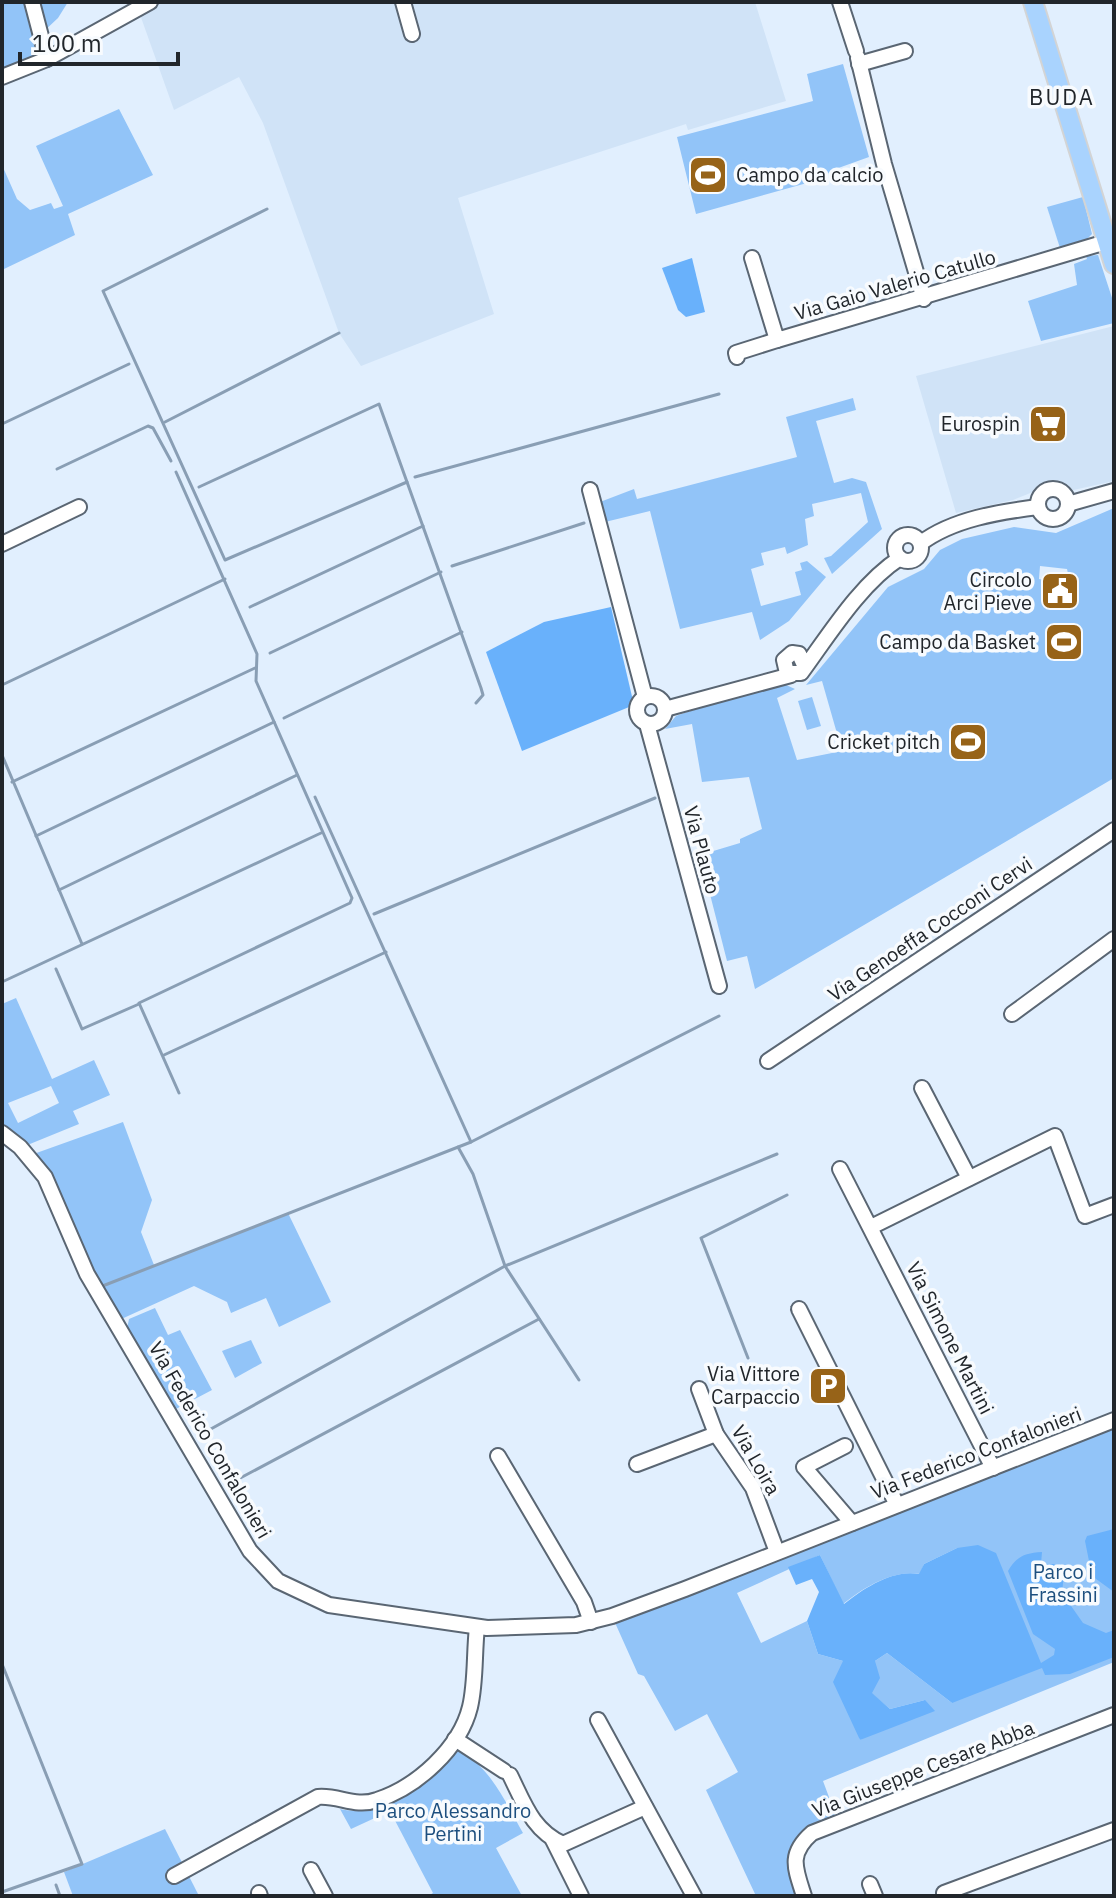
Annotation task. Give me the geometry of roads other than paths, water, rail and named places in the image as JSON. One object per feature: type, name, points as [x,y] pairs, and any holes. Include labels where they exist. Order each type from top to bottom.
[{"type":"main road","points":[[1033,2],[1114,264]]},
{"type":"street","points":[[32,2],[47,59]]},
{"type":"street","points":[[2,77],[47,59],[150,2]]},
{"type":"street","points":[[403,2],[412,34]]},
{"type":"street","points":[[840,2],[924,299]]},
{"type":"street","points":[[858,58],[905,51]]},
{"type":"street","name":"Via Gaio Valerio Catullo","points":[[752,258],[777,340],[924,299],[1106,242]]},
{"type":"street","points":[[737,357],[736,353],[777,340]]},
{"type":"street","points":[[1050,489],[1063,493],[1068,504],[1066,512],[1057,519],[1045,517],[1038,507],[1040,497],[1050,489]]},
{"type":"street","name":"Via Plauto","points":[[590,490],[645,697],[637,711],[647,724],[719,986]]},
{"type":"street","points":[[1068,504],[1114,491]]},
{"type":"street","points":[[2,544],[79,507]]},
{"type":"street","points":[[665,709],[750,686],[787,669],[801,673],[885,568],[900,558],[909,561],[917,558],[921,543],[933,534],[972,520],[1038,507]]},
{"type":"street","points":[[787,669],[788,654],[796,653],[834,629]]},
{"type":"street","points":[[796,653],[805,659],[805,667]]},
{"type":"street","points":[[645,697],[659,699],[665,709]]},
{"type":"street","points":[[647,724],[659,722],[665,709]]},
{"type":"street","name":"Via Genoeffa Cocconi Cervi","points":[[768,1061],[1114,830]]},
{"type":"street","points":[[1012,1014],[1114,939]]},
{"type":"street","points":[[922,1088],[969,1178]]},
{"type":"street","name":"Via Federico Confalonieri","points":[[2,1133],[20,1147],[45,1177],[87,1274],[238,1532],[265,1569],[294,1591],[329,1605],[477,1627],[533,1629],[591,1622],[1114,1420]]},
{"type":"street","points":[[871,1227],[1055,1136],[1085,1216],[1114,1205]]},
{"type":"street","name":"Via Simone Martini","points":[[840,1169],[993,1468]]},
{"type":"street","points":[[799,1309],[897,1505]]},
{"type":"street","name":"Via Loira","points":[[699,1389],[716,1434],[753,1488],[777,1552]]},
{"type":"street","points":[[637,1464],[716,1434]]},
{"type":"street","points":[[845,1446],[804,1467],[852,1523]]},
{"type":"street","points":[[498,1456],[584,1602],[591,1622]]},
{"type":"street","points":[[174,1876],[318,1797],[331,1796],[347,1804],[377,1801],[411,1782],[437,1762],[455,1739],[470,1707],[477,1627]]},
{"type":"street","name":"Via Giuseppe Cesare Abba","points":[[804,1896],[793,1860],[799,1845],[812,1833],[1114,1715]]},
{"type":"street","points":[[598,1720],[694,1896]]},
{"type":"street","points":[[455,1739],[507,1773],[533,1823],[553,1840],[563,1844],[645,1807]]},
{"type":"street","points":[[945,1896],[944,1893],[1114,1830]]},
{"type":"street","points":[[553,1840],[581,1896]]},
{"type":"street","points":[[311,1870],[325,1896]]},
{"type":"waterway","points":[[267,209],[103,291],[225,560],[407,482],[481,688],[483,695],[476,703]]},
{"type":"waterway","points":[[165,422],[339,333]]},
{"type":"waterway","points":[[2,424],[129,364]]},
{"type":"waterway","points":[[415,477],[719,394]]},
{"type":"waterway","points":[[199,487],[379,404],[407,482]]},
{"type":"waterway","points":[[57,469],[148,426],[153,428],[171,461]]},
{"type":"waterway","points":[[176,472],[257,654],[256,681],[352,898],[350,903],[139,1003],[179,1093]]},
{"type":"waterway","points":[[452,566],[584,523]]},
{"type":"waterway","points":[[250,607],[423,526]]},
{"type":"waterway","points":[[270,653],[441,572]]},
{"type":"waterway","points":[[2,685],[225,579]]},
{"type":"waterway","points":[[284,718],[462,632]]},
{"type":"waterway","points":[[12,782],[255,668]]},
{"type":"waterway","points":[[36,836],[274,722]]},
{"type":"waterway","points":[[2,755],[82,944]]},
{"type":"waterway","points":[[59,890],[297,775]]},
{"type":"waterway","points":[[315,797],[471,1142]]},
{"type":"waterway","points":[[374,914],[655,798]]},
{"type":"waterway","points":[[2,982],[321,833]]},
{"type":"waterway","points":[[164,1055],[386,952]]},
{"type":"waterway","points":[[56,969],[82,1029],[139,1004]]},
{"type":"waterway","points":[[100,1287],[471,1142],[719,1016]]},
{"type":"waterway","points":[[458,1147],[473,1174],[505,1266],[777,1154]]},
{"type":"waterway","points":[[748,1358],[701,1238],[787,1195]]},
{"type":"waterway","points":[[200,1435],[505,1266],[579,1380]]},
{"type":"waterway","points":[[229,1484],[539,1319]]},
{"type":"waterway","points":[[2,1664],[82,1864],[2,1892]]},
{"type":"waterway","points":[[56,1885],[60,1896]]},
{"type":"place","name":"Campo da calcio","points":[[708,175]]},
{"type":"place","name":"Eurospin","points":[[1048,424]]},
{"type":"place","name":"Circolo Arci Pieve","points":[[1060,591]]},
{"type":"place","name":"Campo da Basket","points":[[1064,642]]},
{"type":"place","name":"Cricket pitch","points":[[968,742]]},
{"type":"place","name":"Via Vittore Carpaccio","points":[[828,1386]]},
{"type":"district","name":"BUDA","points":[[1062,97]]},
{"type":"park label","name":"Parco i Frassini","points":[[1063,1584]]},
{"type":"park label","name":"Parco Alessandro Pertini","points":[[453,1822]]}]
